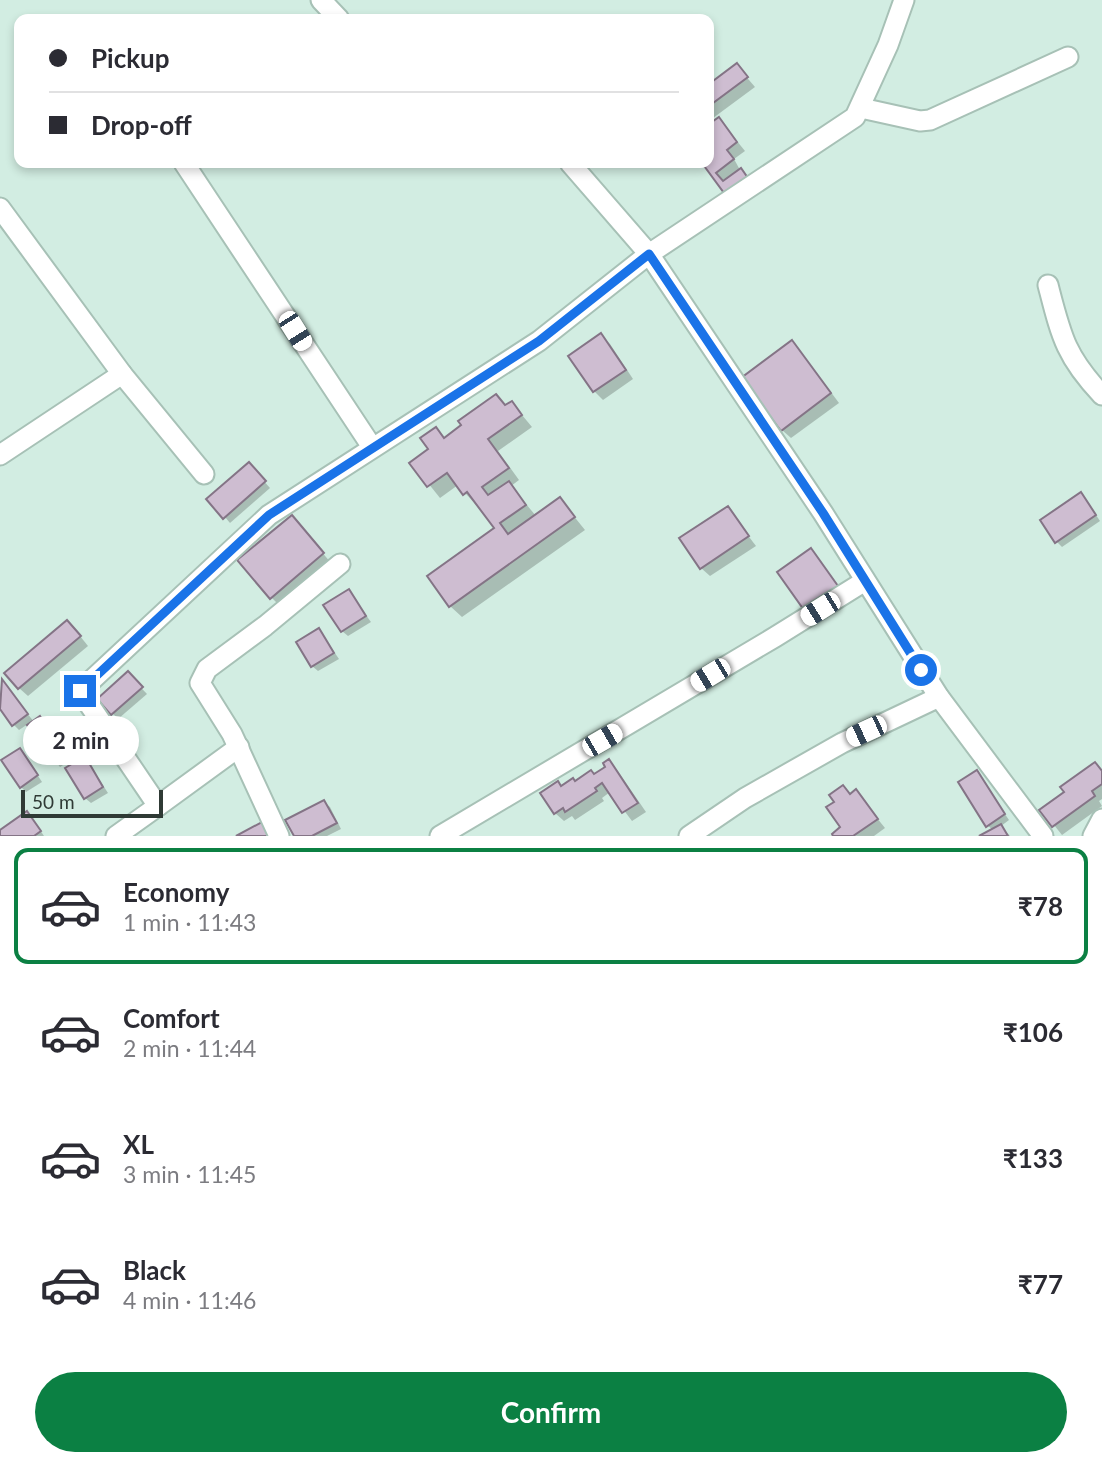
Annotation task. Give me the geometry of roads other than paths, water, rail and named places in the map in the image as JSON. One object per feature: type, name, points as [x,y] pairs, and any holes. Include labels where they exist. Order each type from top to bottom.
[{"type":"street","points":[[321,0],[334,14]]},
{"type":"street","points":[[158,806],[80,691],[269,515],[539,341],[649,254],[855,117],[888,45],[904,0]]},
{"type":"street","points":[[861,108],[920,121],[930,120],[1068,57]]},
{"type":"street","points":[[187,168],[372,447]]},
{"type":"street","points":[[574,168],[649,254],[746,397],[939,697],[1044,836]]},
{"type":"street","points":[[0,208],[122,374],[204,474]]},
{"type":"street","points":[[1048,285],[1067,350],[1083,375],[1102,395]]},
{"type":"street","points":[[0,455],[122,374]]},
{"type":"street","points":[[279,836],[239,747],[200,683],[207,669],[265,626],[340,564]]},
{"type":"street","points":[[440,836],[865,581]]},
{"type":"street","points":[[689,836],[745,798],[842,743],[939,697]]},
{"type":"street","points":[[116,836],[239,747]]},
{"type":"street","points":[[1093,836],[1102,819]]}]
